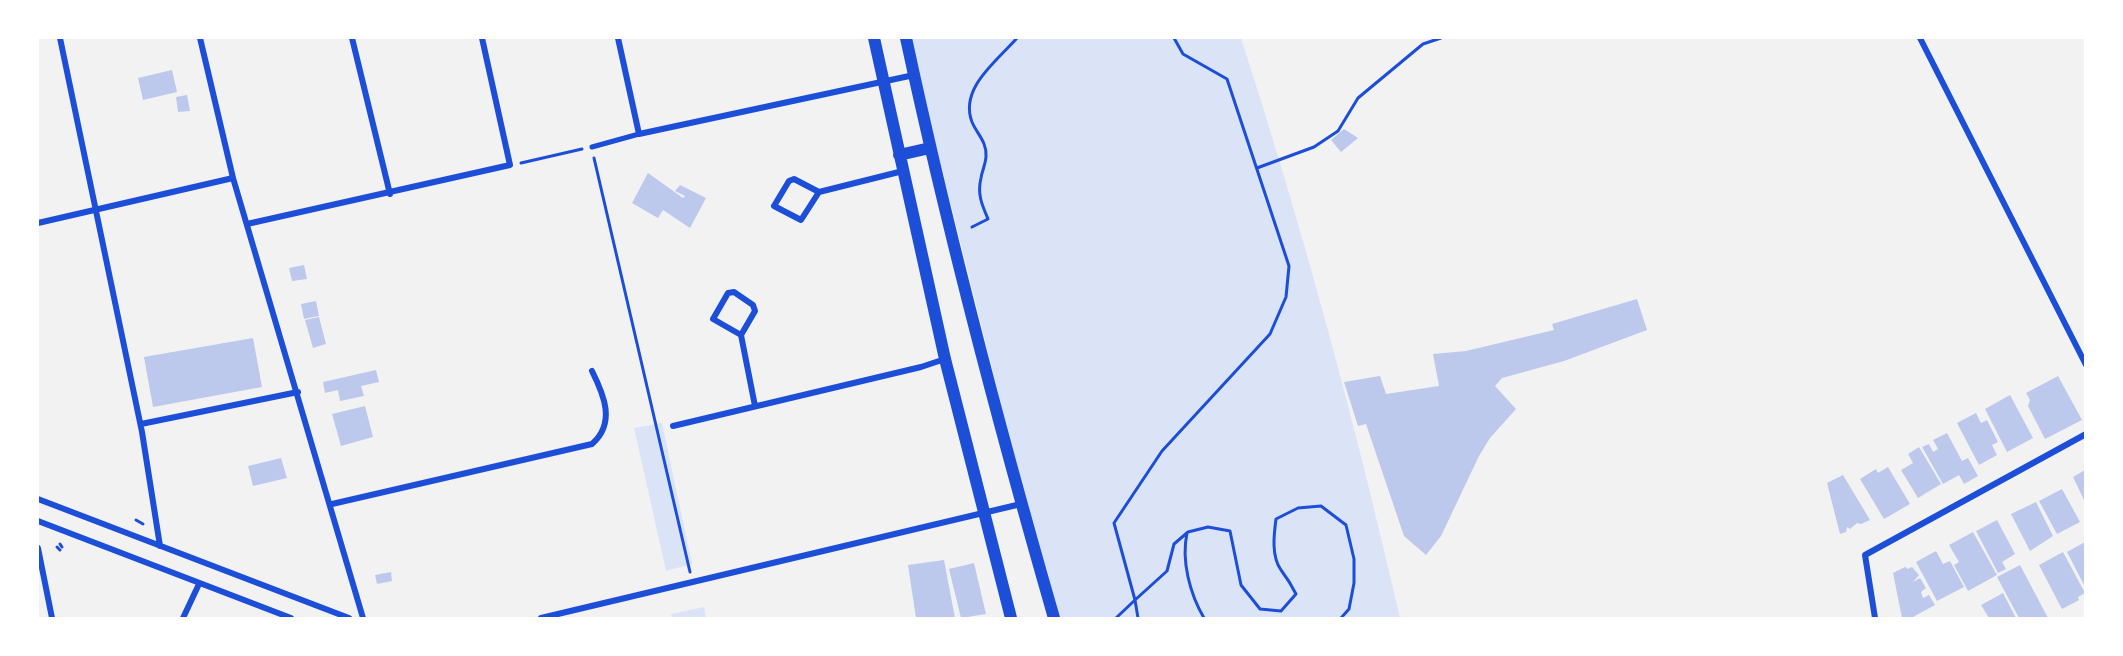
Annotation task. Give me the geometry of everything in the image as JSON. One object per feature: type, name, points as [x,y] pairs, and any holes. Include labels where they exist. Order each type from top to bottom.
[{"type":"main road","points":[[874,38],[945,359],[1011,618]]},
{"type":"main road","points":[[906,38],[930,148],[1021,504],[1054,618]]},
{"type":"main road","points":[[899,155],[930,148]]},
{"type":"street","points":[[60,38],[141,424],[160,546]]},
{"type":"street","points":[[200,38],[233,178],[332,504],[363,618]]},
{"type":"street","points":[[352,38],[390,194]]},
{"type":"street","points":[[247,224],[390,194],[510,165],[482,38]]},
{"type":"street","points":[[618,38],[639,134]]},
{"type":"street","points":[[1920,38],[2085,365]]},
{"type":"street","points":[[592,147],[639,134],[914,75]]},
{"type":"street","points":[[819,192],[801,220],[774,206],[789,181],[794,179],[819,192],[903,171]]},
{"type":"street","points":[[38,223],[233,178]]},
{"type":"street","points":[[741,335],[713,319],[728,293],[734,292],[753,305],[753,317],[741,335],[755,406]]},
{"type":"street","points":[[673,426],[921,367],[945,359]]},
{"type":"street","points":[[332,504],[592,444],[603,430],[608,413],[602,392],[592,371]]},
{"type":"street","points":[[141,424],[298,392]]},
{"type":"street","points":[[1875,618],[1864,555],[2085,434]]},
{"type":"street","points":[[38,499],[349,618]]},
{"type":"street","points":[[541,618],[1021,504]]},
{"type":"street","points":[[38,521],[291,618]]},
{"type":"street","points":[[38,548],[52,618]]},
{"type":"street","points":[[183,618],[199,584]]},
{"type":"path","points":[[972,227],[988,219],[979,196],[980,179],[987,158],[986,146],[973,125],[967,108],[972,90],[1017,38]]},
{"type":"path","points":[[1138,618],[1114,523],[1162,451],[1270,334],[1286,297],[1289,266],[1227,79],[1184,54],[1174,38]]},
{"type":"path","points":[[1257,168],[1314,147],[1338,131],[1358,98],[1423,44],[1442,38]]},
{"type":"path","points":[[510,165],[592,147],[693,583]]},
{"type":"path","points":[[1116,618],[1167,571],[1174,544],[1188,531],[1208,527],[1230,531],[1241,585],[1260,609],[1281,611],[1296,594],[1287,574],[1281,570],[1273,545],[1276,519],[1298,508],[1321,506],[1346,525],[1354,559],[1354,583],[1349,609],[1341,618]]},
{"type":"path","points":[[136,520],[143,524]]},
{"type":"path","points":[[1188,531],[1184,550],[1194,600],[1204,618]]},
{"type":"shaded area","points":[[909,38],[1241,38],[1286,182],[1327,326],[1400,618],[1055,618]]},
{"type":"shaded area","points":[[662,423],[692,564],[666,571],[634,428]]},
{"type":"shaded area","points":[[704,607],[706,618],[672,618],[671,614]]},
{"type":"building","points":[[172,70],[177,92],[143,100],[138,78]]},
{"type":"building","points":[[187,95],[190,111],[178,112],[176,97]]},
{"type":"building","points":[[1344,129],[1358,138],[1341,152],[1331,140]]},
{"type":"building","points":[[648,173],[683,198],[685,196],[675,191],[680,185],[706,198],[690,228],[663,210],[658,218],[632,203]]},
{"type":"building","points":[[304,265],[307,279],[292,281],[289,268]]},
{"type":"building","points":[[1637,299],[1647,330],[1564,361],[1502,378],[1495,386],[1516,409],[1490,438],[1479,456],[1441,536],[1426,555],[1404,536],[1366,424],[1358,426],[1344,382],[1380,376],[1386,394],[1439,386],[1433,354],[1466,351],[1554,330],[1552,324]]},
{"type":"building","points":[[316,301],[319,316],[304,319],[301,304]]},
{"type":"building","points":[[319,317],[326,344],[313,348],[305,320]]},
{"type":"building","points":[[253,338],[262,387],[153,407],[144,357]]},
{"type":"building","points":[[376,370],[379,382],[361,386],[364,396],[340,401],[338,390],[325,393],[323,382]]},
{"type":"building","points":[[2058,376],[2082,420],[2045,439],[2028,406],[2030,400],[2026,393]]},
{"type":"building","points":[[2010,395],[2033,438],[2007,452],[1985,409]]},
{"type":"building","points":[[365,406],[373,437],[341,446],[332,414]]},
{"type":"building","points":[[1976,413],[1981,423],[1987,420],[1998,442],[1992,445],[1997,455],[1979,465],[1957,423]]},
{"type":"building","points":[[1947,433],[1962,461],[1968,458],[1978,476],[1964,484],[1959,475],[1943,484],[1922,447],[1929,444],[1933,452],[1938,449],[1933,440]]},
{"type":"building","points":[[1919,447],[1941,484],[1918,498],[1901,470],[1913,463],[1908,454]]},
{"type":"building","points":[[281,458],[287,478],[253,486],[248,466]]},
{"type":"building","points":[[1888,467],[1910,504],[1884,519],[1860,479],[1876,469],[1878,473]]},
{"type":"building","points":[[2085,470],[2085,502],[2073,477]]},
{"type":"building","points":[[1843,475],[1870,520],[1861,524],[1857,523],[1850,529],[1847,527],[1846,532],[1840,534],[1827,483]]},
{"type":"building","points":[[2062,489],[2080,522],[2057,534],[2039,501]]},
{"type":"building","points":[[2036,502],[2053,536],[2030,551],[2011,514]]},
{"type":"building","points":[[1997,520],[2015,554],[2002,562],[2006,569],[1998,573],[1976,531]]},
{"type":"building","points":[[1973,532],[1997,575],[1968,591],[1954,565],[1959,562],[1949,545]]},
{"type":"building","points":[[2085,542],[2085,587],[2067,552]]},
{"type":"building","points":[[1936,551],[1943,564],[1950,561],[1964,587],[1937,601],[1916,562]]},
{"type":"building","points":[[2063,552],[2085,593],[2078,597],[2079,600],[2062,609],[2039,565]]},
{"type":"building","points":[[944,560],[955,618],[916,618],[908,565]]},
{"type":"building","points":[[974,563],[986,614],[961,618],[949,569]]},
{"type":"building","points":[[2020,565],[2048,618],[2019,618],[1997,577]]},
{"type":"building","points":[[1905,567],[1908,569],[1912,567],[1919,575],[1913,582],[1920,578],[1926,588],[1921,592],[1923,598],[1929,595],[1935,605],[1911,618],[1902,618],[1893,573]]},
{"type":"building","points":[[391,572],[392,581],[377,584],[375,575]]},
{"type":"building","points":[[2003,593],[2016,618],[1989,618],[1981,605]]}]
